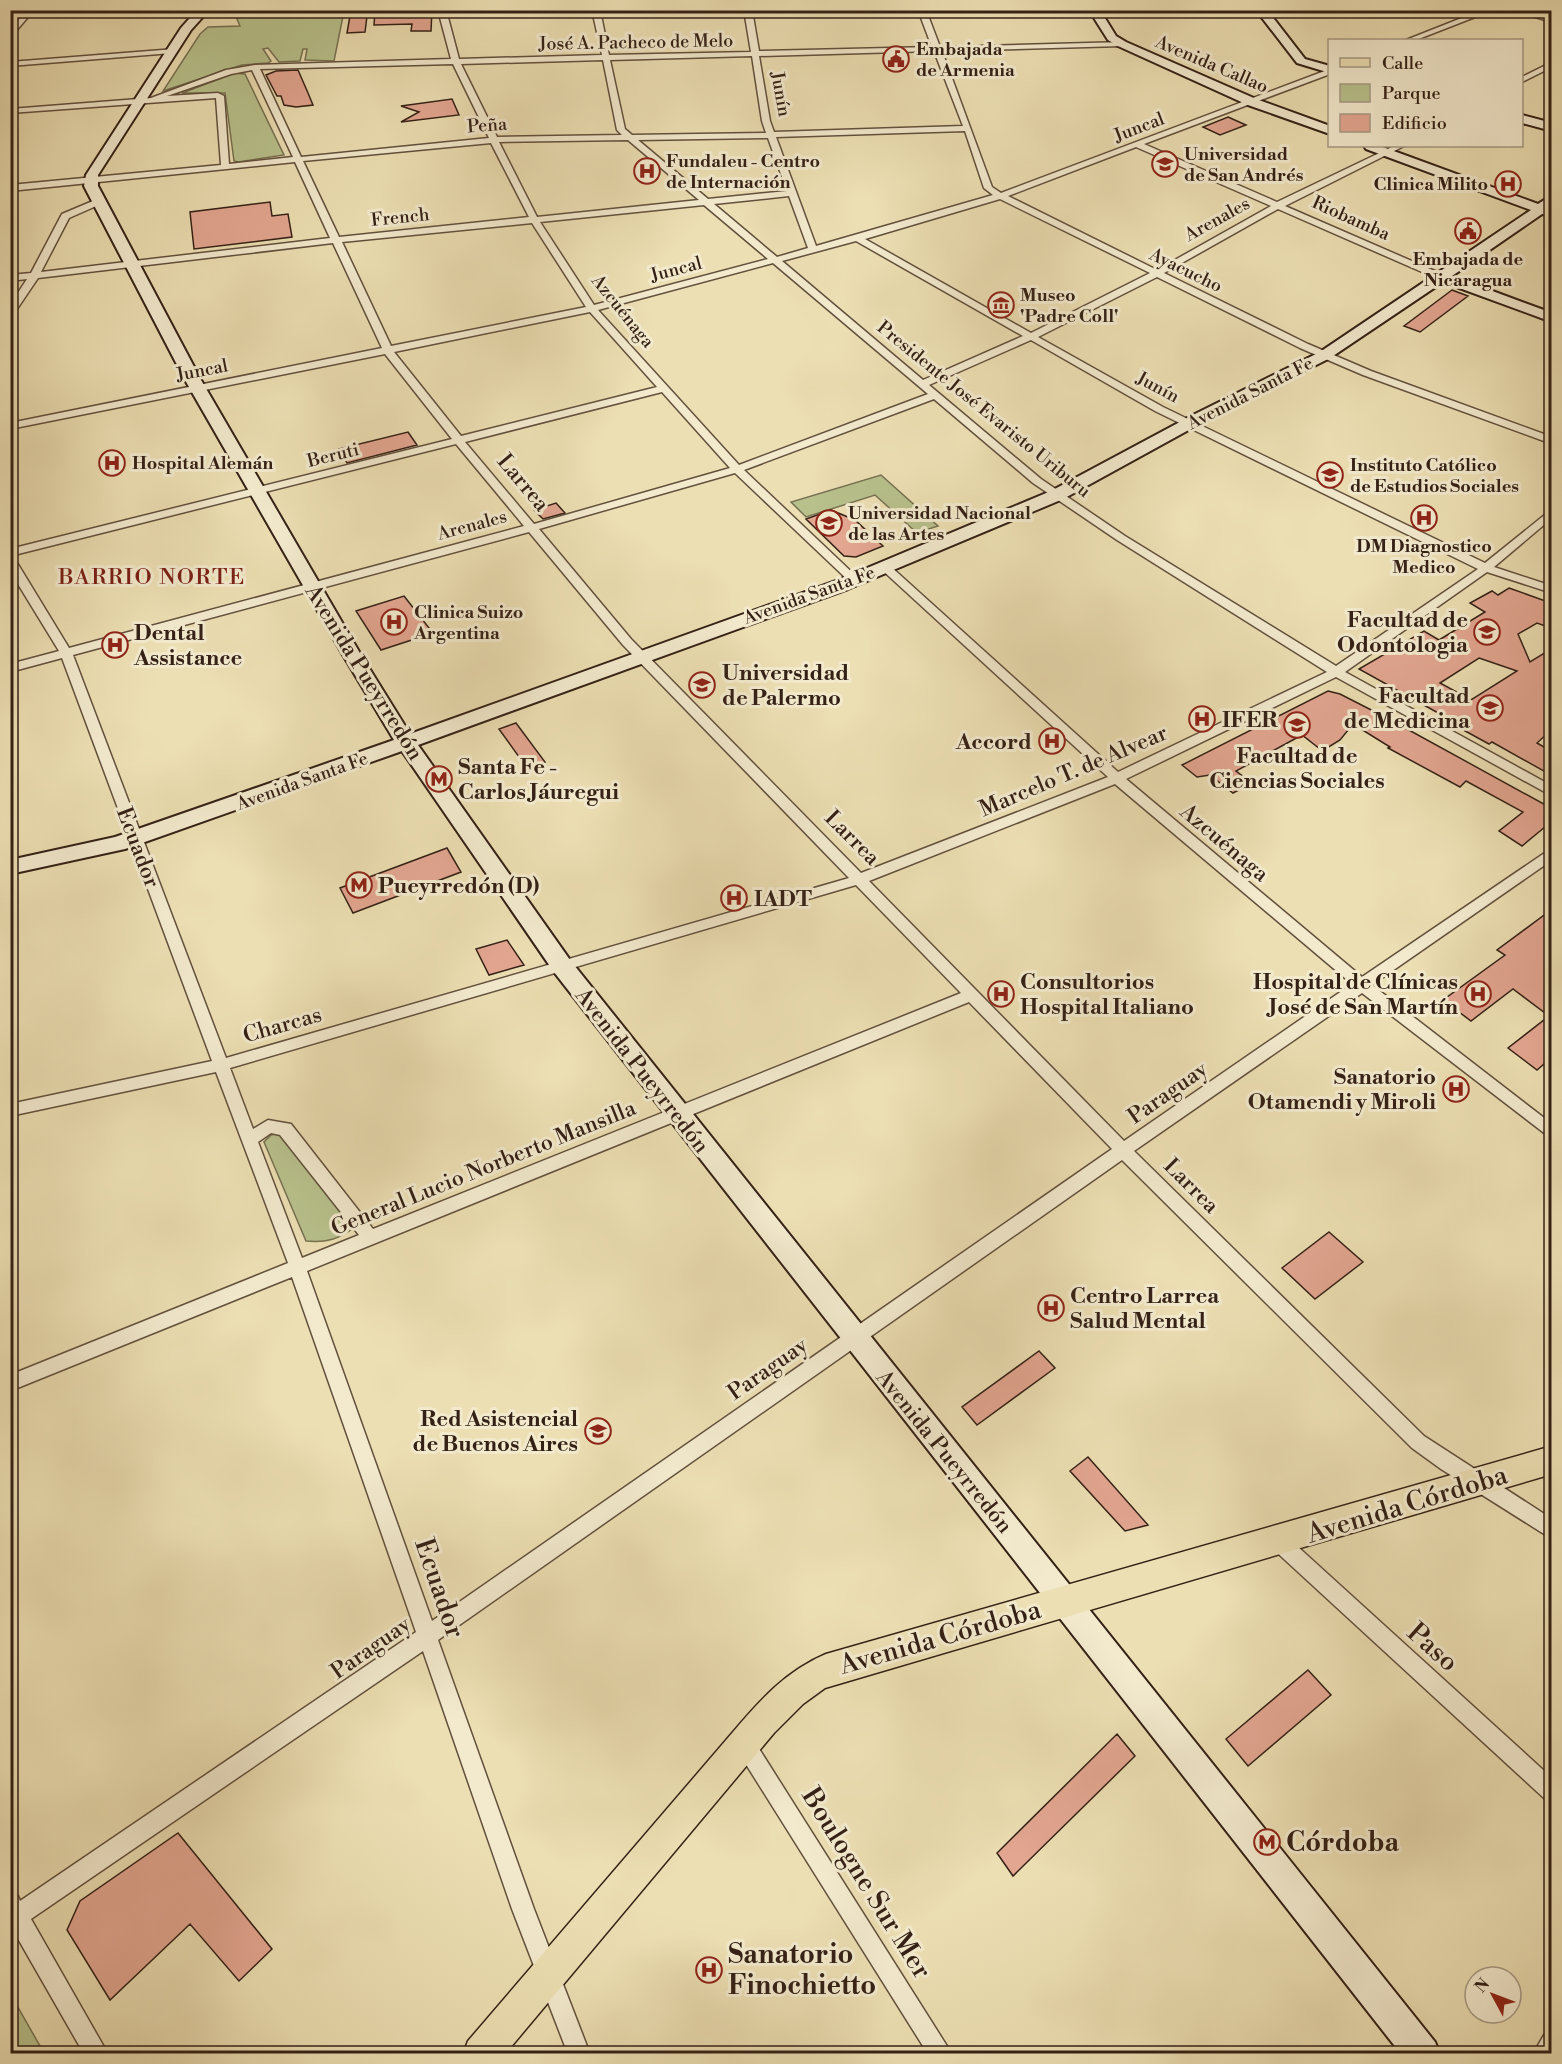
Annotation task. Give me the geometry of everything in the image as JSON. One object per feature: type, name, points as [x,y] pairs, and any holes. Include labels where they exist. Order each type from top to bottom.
[{"type":"main road","points":[[91,180],[187,28],[204,10]]},
{"type":"main road","name":"Avenida Callao","points":[[1094,10],[1112,38],[1122,44],[1252,102],[1328,130]]},
{"type":"main road","points":[[1261,10],[1301,62],[1328,71]]},
{"type":"main road","points":[[1523,120],[1551,127]]},
{"type":"main road","points":[[1378,147],[1394,149],[1546,211]]},
{"type":"main road","name":"Avenida Pueyrredón","points":[[91,180],[130,263],[197,388],[311,586],[406,743],[562,966],[1423,2054]]},
{"type":"main road","name":"Avenida Santa Fe","points":[[10,867],[136,839],[854,580],[1057,495],[1189,423],[1325,355],[1546,211],[1551,199]]},
{"type":"main road","name":"Riobamba","points":[[1441,278],[1551,318]]},
{"type":"main road","name":"Avenida Córdoba","points":[[481,2054],[547,1973],[744,1743],[795,1689],[809,1678],[826,1670],[1279,1542],[1551,1460]]},
{"type":"street","points":[[10,36],[31,10]]},
{"type":"street","name":"Azcuénaga","points":[[442,10],[456,62],[494,140],[534,219],[592,309],[662,389],[737,469],[854,580]]},
{"type":"street","name":"Presidente José Evaristo Uriburu","points":[[596,10],[621,130],[1057,495],[1121,538],[1336,672],[1551,792]]},
{"type":"street","name":"Junín","points":[[748,10],[771,135],[813,250]]},
{"type":"street","name":"Ayacucho","points":[[922,10],[968,128],[988,188],[1156,274],[1325,355],[1367,373],[1551,441]]},
{"type":"street","points":[[1413,39],[1490,10]]},
{"type":"street","points":[[1514,10],[1551,19]]},
{"type":"street","name":"José A. Pacheco de Melo","points":[[155,98],[229,72],[255,67],[1122,44]]},
{"type":"street","points":[[10,64],[172,51]]},
{"type":"street","points":[[1523,79],[1551,64]]},
{"type":"street","name":"Larrea","points":[[255,67],[387,349],[531,528],[642,657],[1124,1151],[1418,1442],[1551,1530]]},
{"type":"street","name":"Juncal","points":[[10,426],[592,309],[813,250],[1000,196],[1328,71]]},
{"type":"street","points":[[10,111],[155,98],[220,96],[225,168]]},
{"type":"street","name":"Peña","points":[[10,189],[494,140],[771,135],[968,128]]},
{"type":"street","name":"Riobamba","points":[[1138,145],[1441,278]]},
{"type":"street","name":"Arenales","points":[[922,384],[1030,337],[1156,274],[1277,206],[1394,149]]},
{"type":"street","name":"French","points":[[10,278],[335,240],[793,193]]},
{"type":"street","points":[[10,313],[34,276],[65,216],[100,201]]},
{"type":"street","name":"Junín","points":[[857,238],[1030,337],[1189,423],[1486,568],[1551,590]]},
{"type":"street","name":"Beruti","points":[[10,553],[662,389]]},
{"type":"street","name":"Arenales","points":[[10,668],[531,528],[737,469],[936,395]]},
{"type":"street","name":"Marcelo T. de Alvear","points":[[562,966],[861,879],[1117,778],[1336,672],[1486,568],[1551,512]]},
{"type":"street","name":"Ecuador","points":[[10,561],[66,653],[297,1266],[426,1637],[547,1973],[579,2054]]},
{"type":"street","name":"Azcuénaga","points":[[885,567],[1117,778],[1362,985],[1551,1133]]},
{"type":"street","name":"Paraguay","points":[[13,1914],[426,1637],[854,1336],[1551,853]]},
{"type":"street","name":"Charcas","points":[[10,1110],[221,1065],[562,966]]},
{"type":"street","name":"General Lucio Norberto Mansilla","points":[[10,1383],[972,995]]},
{"type":"street","points":[[250,1140],[268,1126],[285,1129],[369,1237]]},
{"type":"street","name":"Paso","points":[[1279,1542],[1551,1792]]},
{"type":"street","name":"Boulogne Sur Mer","points":[[744,1743],[941,2054]]},
{"type":"street","points":[[13,1914],[97,2054]]},
{"type":"street","points":[[1544,2054],[1551,2043]]},
{"type":"green space","points":[[344,11],[334,61],[305,60],[307,49],[303,49],[300,61],[279,62],[268,48],[263,49],[271,61],[268,63],[242,65],[163,91],[200,34],[208,27],[240,26],[234,12]]},
{"type":"green space","points":[[235,73],[245,74],[284,155],[234,161],[225,93],[182,93]]},
{"type":"green space","points":[[881,475],[938,526],[917,533],[875,495],[806,517],[791,502]]},
{"type":"green space","points":[[279,1133],[355,1227],[344,1235],[320,1241],[306,1241],[264,1142],[271,1135]]},
{"type":"green space","points":[[11,1995],[44,2053],[11,2053]]},
{"type":"building","points":[[351,10],[367,16],[365,32],[347,33]]},
{"type":"building","points":[[432,10],[431,31],[411,31],[412,24],[374,25],[375,11]]},
{"type":"building","points":[[298,70],[313,105],[296,107],[284,105],[281,96],[277,96],[266,75],[276,71]]},
{"type":"building","points":[[452,99],[459,115],[401,122],[419,112],[401,106]]},
{"type":"building","points":[[1228,117],[1246,125],[1220,135],[1203,127]]},
{"type":"building","points":[[270,202],[272,216],[288,214],[292,237],[194,249],[190,212]]},
{"type":"building","points":[[1452,290],[1468,296],[1420,332],[1404,326]]},
{"type":"building","points":[[408,432],[417,445],[347,463],[339,449]]},
{"type":"building","points":[[556,503],[565,513],[543,519],[534,510]]},
{"type":"building","points":[[831,510],[855,520],[883,546],[856,557],[844,556],[806,519]]},
{"type":"building","points":[[1509,588],[1551,603],[1551,628],[1537,623],[1518,634],[1530,662],[1551,649],[1551,730],[1537,743],[1551,751],[1551,775],[1492,742],[1489,744],[1447,721],[1449,719],[1359,669],[1424,631],[1439,640],[1485,612],[1470,603],[1492,591],[1498,595]],"holes":[[[1479,658],[1517,671],[1471,700],[1440,683]]]},
{"type":"building","name":"Clinica Suizo Argentina","points":[[404,596],[433,633],[381,650],[356,611]]},
{"type":"building","points":[[1328,691],[1340,694],[1387,718],[1551,808],[1551,822],[1522,846],[1499,831],[1523,812],[1466,781],[1460,787],[1388,748],[1390,747],[1353,724],[1340,740],[1327,748],[1320,749],[1302,735],[1236,771],[1252,783],[1233,793],[1210,775],[1197,777],[1182,765]]},
{"type":"building","points":[[516,723],[545,762],[527,768],[499,729]]},
{"type":"building","points":[[447,848],[461,872],[353,913],[340,888]]},
{"type":"building","name":"Hospital de Clínicas José de San Martín","points":[[1551,910],[1551,1058],[1537,1070],[1508,1048],[1549,1016],[1513,989],[1471,1021],[1443,1000],[1505,955],[1497,950]]},
{"type":"building","points":[[507,940],[524,965],[489,975],[476,949]]},
{"type":"building","points":[[1329,1232],[1363,1262],[1315,1299],[1282,1268]]},
{"type":"building","points":[[1039,1351],[1055,1368],[977,1425],[962,1407]]},
{"type":"building","points":[[1088,1457],[1148,1525],[1125,1531],[1070,1471]]},
{"type":"building","points":[[1308,1670],[1331,1695],[1248,1766],[1226,1739]]},
{"type":"building","points":[[1117,1734],[1135,1756],[1013,1876],[997,1853]]},
{"type":"building","points":[[178,1833],[272,1949],[239,1981],[190,1924],[110,2000],[67,1930],[80,1901]]},
{"type":"place","name":"Embajada de Armenia","points":[[896,59]]},
{"type":"place","name":"Universidad de San Andrés","points":[[1165,164]]},
{"type":"place","name":"Fundaleu - Centro de Internación","points":[[647,171]]},
{"type":"place","name":"Clinica Milito","points":[[1508,184]]},
{"type":"place","name":"Embajada de Nicaragua","points":[[1468,231]]},
{"type":"place","name":"Museo 'Padre Coll'","points":[[1001,305]]},
{"type":"place","name":"Hospital Alemán","points":[[112,463]]},
{"type":"place","name":"Instituto Católico de Estudios Sociales","points":[[1330,475]]},
{"type":"place","name":"DM Diagnostico Medico","points":[[1424,518]]},
{"type":"place","name":"Universidad Nacional de las Artes","points":[[829,523]]},
{"type":"place","name":"Clinica Suizo Argentina","points":[[394,622]]},
{"type":"place","name":"Facultad de Odontologia","points":[[1487,632]]},
{"type":"place","name":"Dental Assistance","points":[[115,645]]},
{"type":"place","name":"Universidad de Palermo","points":[[702,685]]},
{"type":"place","name":"Facultad de Medicina","points":[[1490,708]]},
{"type":"place","name":"IFER","points":[[1202,719]]},
{"type":"place","name":"Facultad de Ciencias Sociales","points":[[1297,725]]},
{"type":"place","name":"Accord","points":[[1052,741]]},
{"type":"place","name":"Santa Fe - Carlos Jáuregui","points":[[439,779]]},
{"type":"place","name":"Pueyrredón (D)","points":[[359,885]]},
{"type":"place","name":"IADT","points":[[734,898]]},
{"type":"place","name":"Consultorios Hospital Italiano","points":[[1001,994]]},
{"type":"place","name":"Hospital de Clínicas José de San Martín","points":[[1478,994]]},
{"type":"place","name":"Sanatorio Otamendi y Miroli","points":[[1456,1089]]},
{"type":"place","name":"Centro Larrea Salud Mental","points":[[1051,1308]]},
{"type":"place","name":"Red Asistencial de Buenos Aires","points":[[598,1431]]},
{"type":"place","name":"Córdoba","points":[[1267,1842]]},
{"type":"place","name":"Sanatorio Finochietto","points":[[709,1970]]},
{"type":"district","name":"BARRIO NORTE","points":[[152,576]]}]
